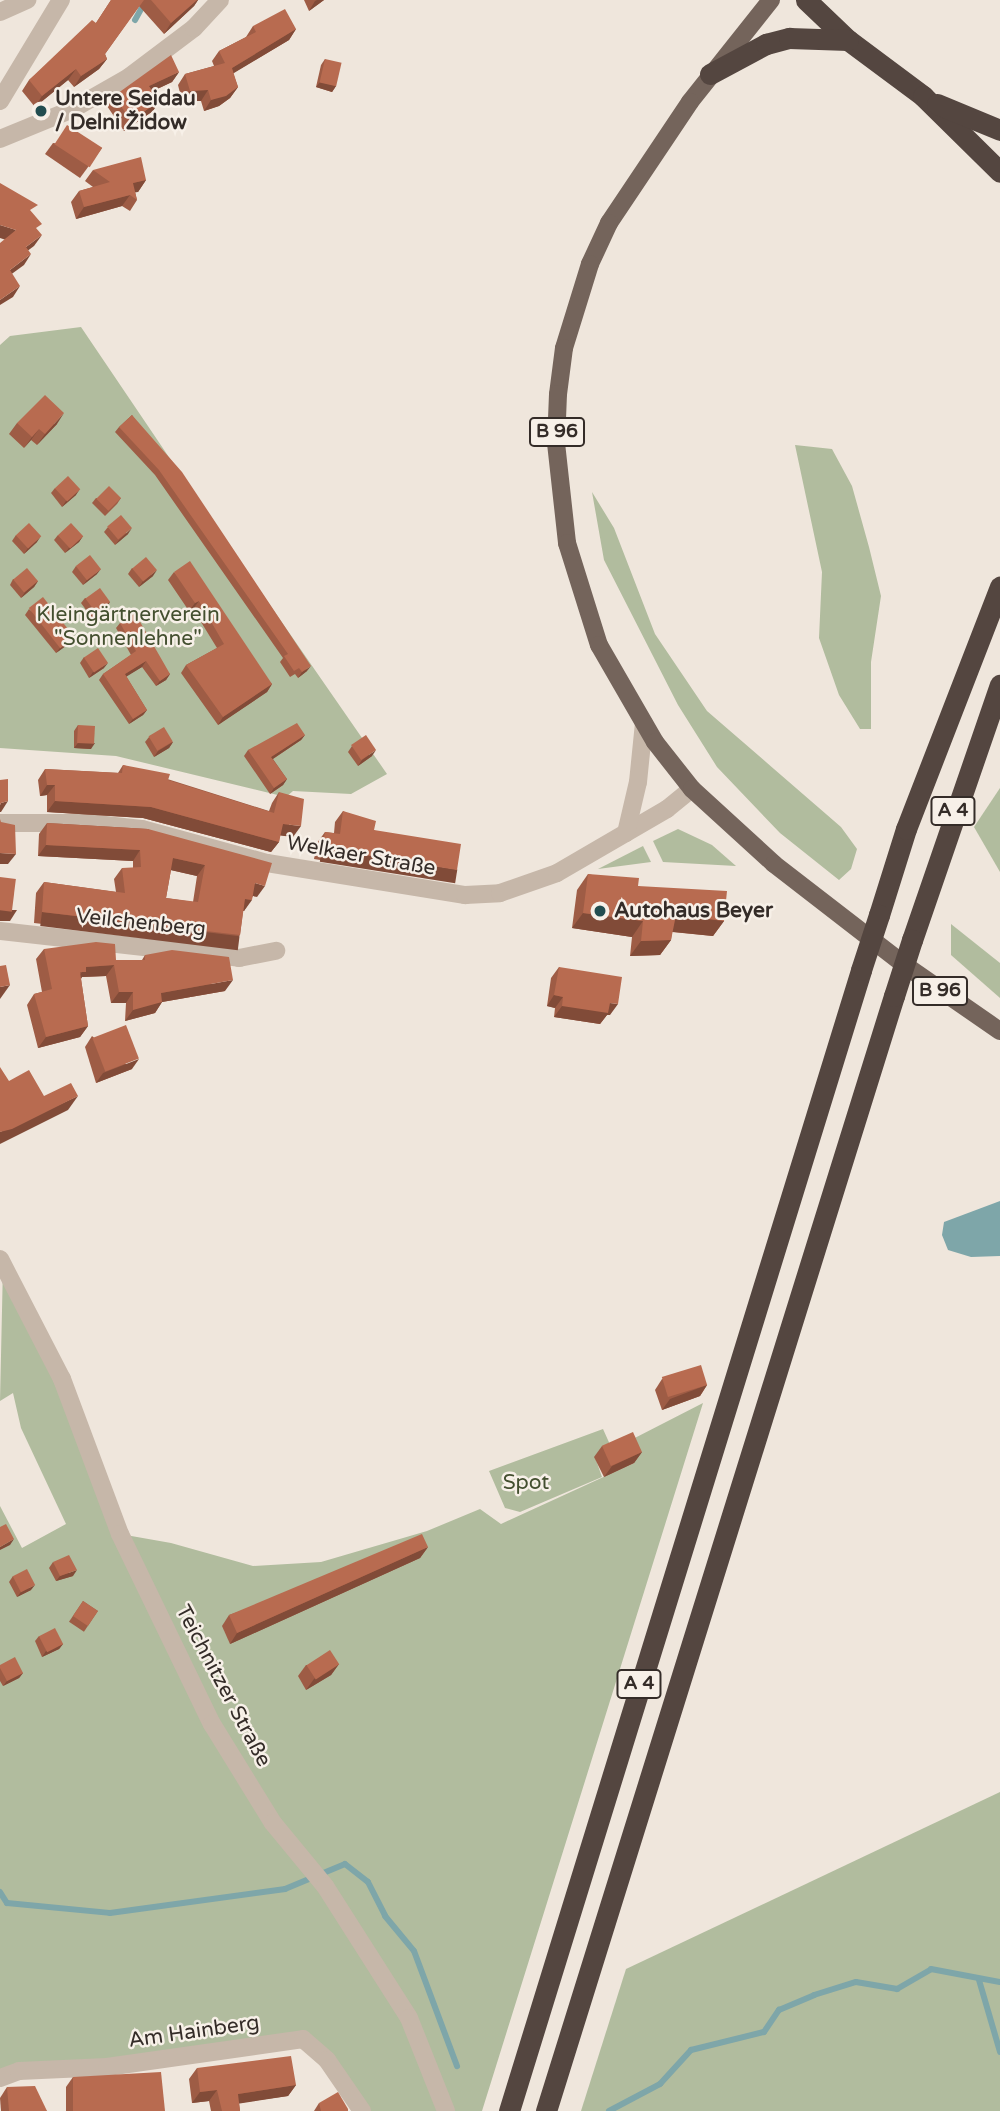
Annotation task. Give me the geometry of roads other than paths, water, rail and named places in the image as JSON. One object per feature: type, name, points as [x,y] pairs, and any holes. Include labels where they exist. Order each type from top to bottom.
[{"type":"highway","points":[[806,0],[848,40],[923,96],[1000,172]]},
{"type":"highway","points":[[710,74],[766,44],[789,38],[848,40]]},
{"type":"highway","points":[[923,96],[1000,130]]},
{"type":"highway","name":"A 4","points":[[509,2111],[905,829],[1000,587]]},
{"type":"highway","name":"A 4","points":[[546,2111],[794,1307],[912,940],[1000,685]]},
{"type":"main road","name":"B 96","points":[[771,0],[710,74],[610,223],[590,264],[564,348],[558,394],[560,489],[576,580],[598,645],[644,723],[692,789],[774,864],[906,966],[1000,1031]]},
{"type":"street","points":[[0,12],[27,0]]},
{"type":"street","points":[[0,101],[61,0]]},
{"type":"street","points":[[0,139],[74,109],[129,78],[194,28],[220,0]]},
{"type":"street","points":[[626,833],[638,782],[644,723]]},
{"type":"street","name":"Welkaer Straße","points":[[0,823],[87,823],[142,829],[267,863],[465,895],[500,893],[557,873],[626,833],[692,789]]},
{"type":"street","name":"Veilchenberg","points":[[0,931],[239,958],[276,951]]},
{"type":"street","name":"Teichnitzer Straße","points":[[0,1259],[62,1379],[120,1534],[212,1724],[273,1823],[302,1855],[335,1901],[409,2018],[446,2111]]},
{"type":"street","name":"Am Hainberg","points":[[0,2078],[19,2071],[107,2067],[303,2039],[327,2060],[362,2111]]},
{"type":"water","points":[[1000,1201],[1000,1256],[971,1257],[948,1250],[942,1235],[944,1222]]},
{"type":"waterway","points":[[135,20],[146,0]]},
{"type":"waterway","points":[[0,1892],[7,1903],[110,1913],[285,1889],[345,1864],[368,1882],[385,1916],[414,1951],[457,2066]]},
{"type":"waterway","points":[[609,2111],[660,2084],[691,2050],[764,2032],[779,2010],[814,1995],[856,1982],[897,1989],[931,1969],[1000,1982]]},
{"type":"waterway","points":[[979,1980],[1000,2052]]},
{"type":"place","name":"Untere Seidau / Delni Židow","points":[[41,111]]},
{"type":"place","name":"Autohaus Beyer","points":[[600,911]]},
{"type":"park label","name":"Kleingärtnerverein \"Sonnenlehne\"","points":[[128,627]]},
{"type":"park label","name":"Spot","points":[[526,1483]]}]
